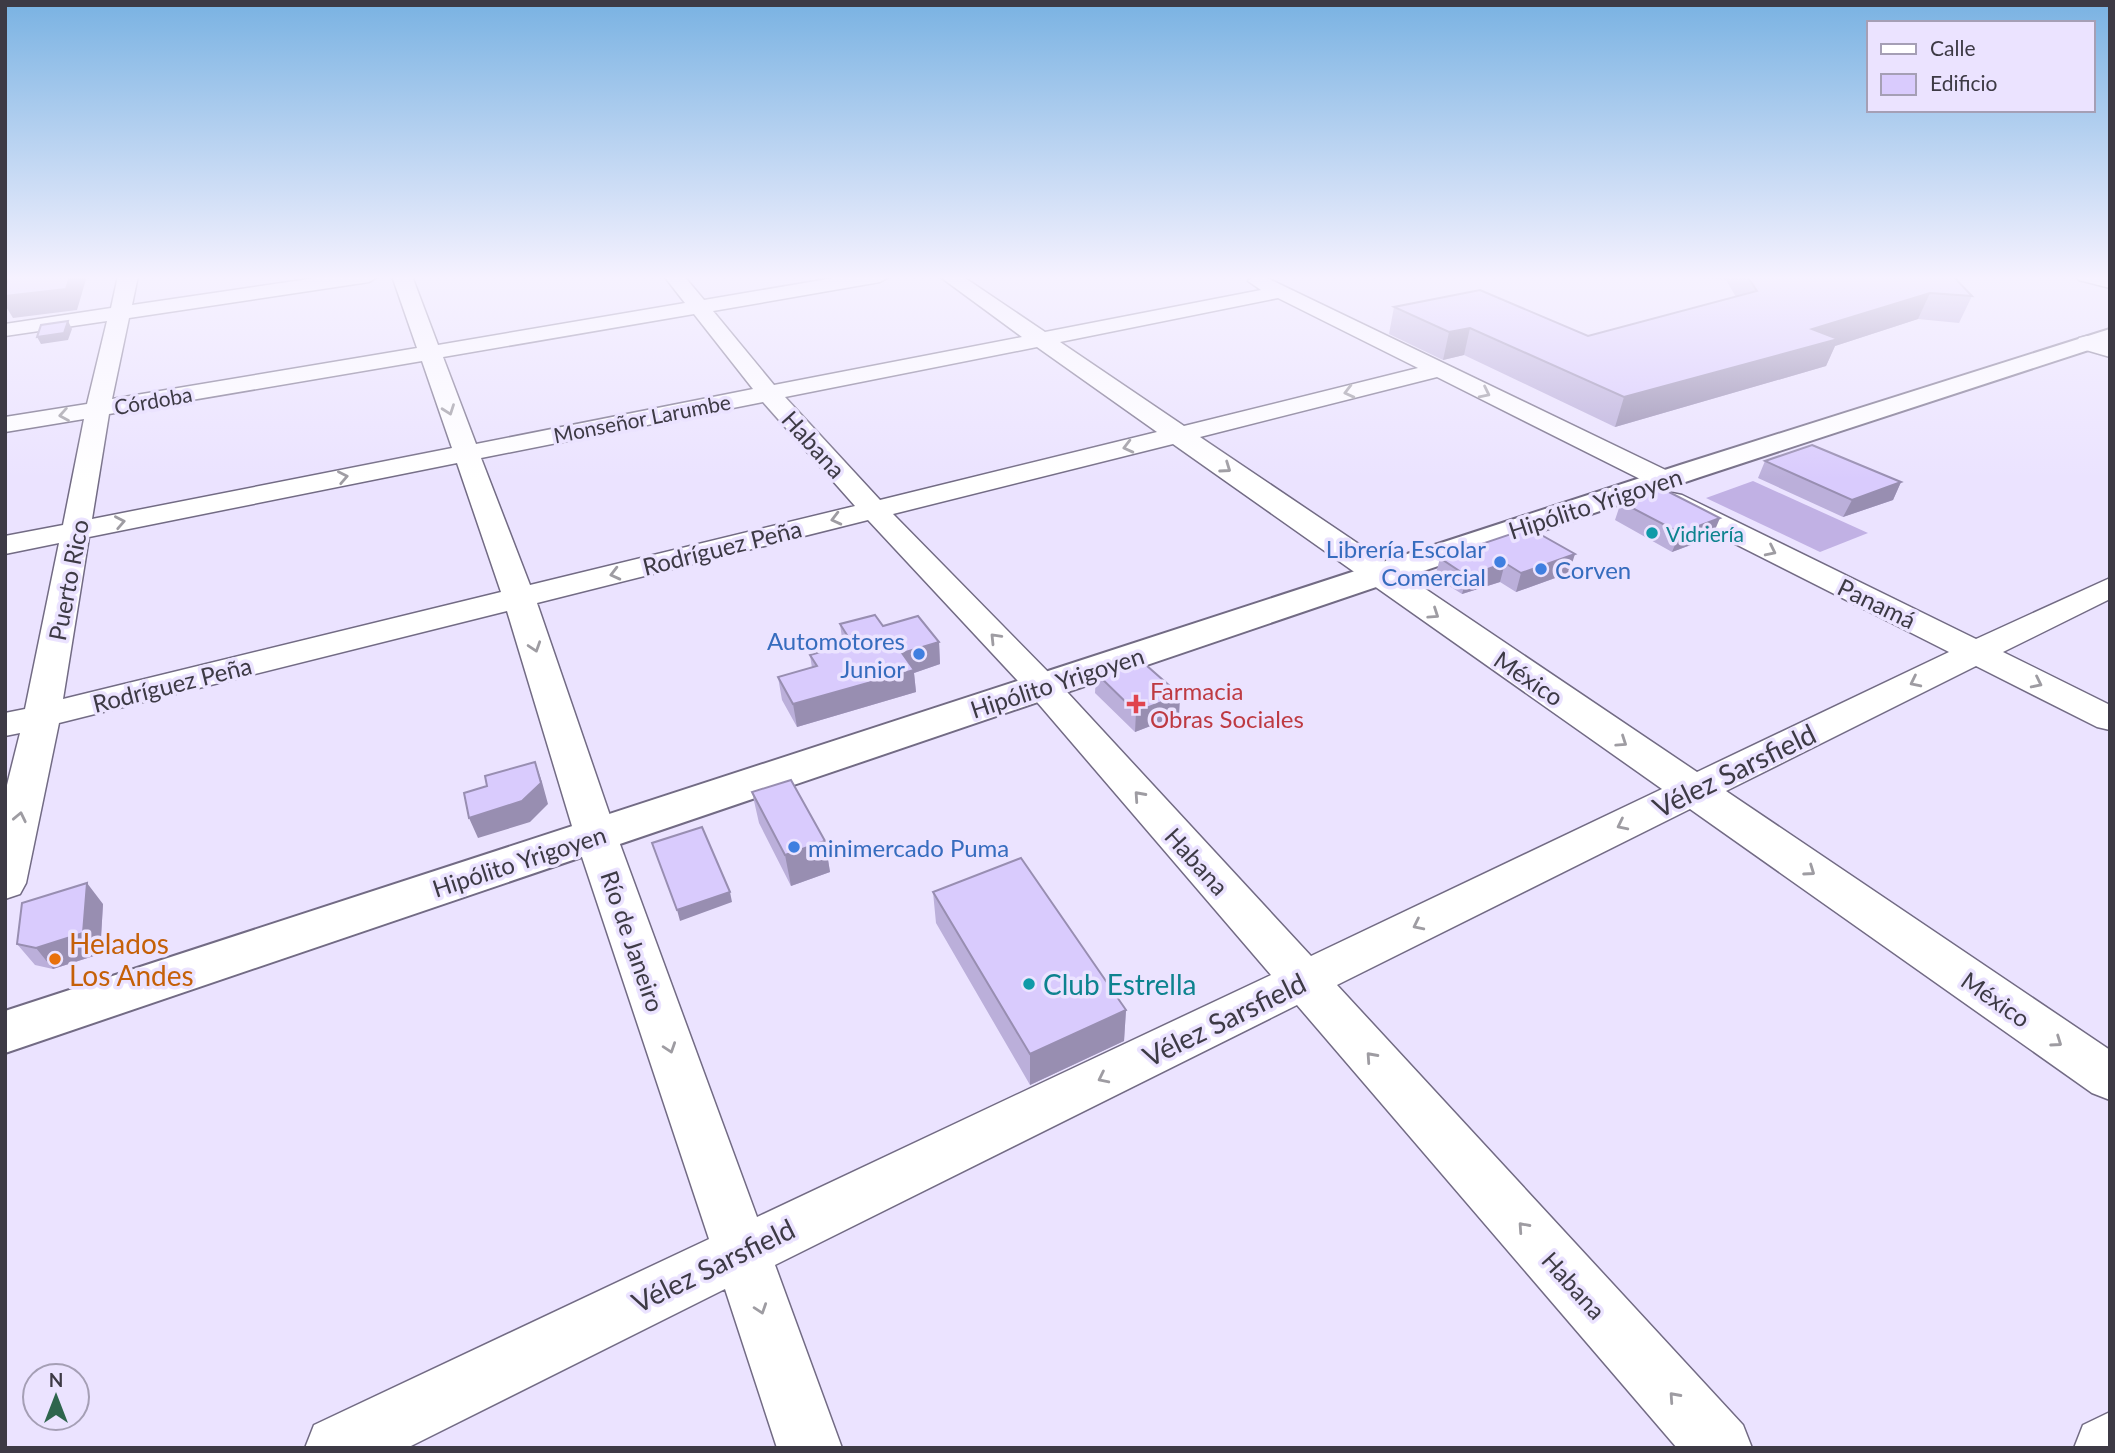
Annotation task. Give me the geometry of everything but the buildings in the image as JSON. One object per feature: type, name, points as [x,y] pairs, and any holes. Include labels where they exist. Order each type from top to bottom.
[{"type":"street","name":"Puerto Rico","points":[[5,883],[42,716],[112,344]]},
{"type":"street","name":"Río de Janeiro","points":[[425,344],[519,598],[596,835],[810,1448]]},
{"type":"street","name":"Córdoba","points":[[5,425],[486,344]]},
{"type":"street","name":"Habana","points":[[730,344],[768,393],[873,510],[1042,687],[1720,1448]]},
{"type":"street","name":"Monseñor Larumbe","points":[[5,545],[1016,344]]},
{"type":"street","name":"México","points":[[1047,344],[1378,575],[2110,1078]]},
{"type":"street","name":"Panamá","points":[[1386,344],[1976,653],[2110,719]]},
{"type":"street","name":"Hipólito Yrigoyen","points":[[5,1032],[1654,483],[2099,344]]},
{"type":"street","name":"Rodríguez Peña","points":[[5,725],[1439,370]]},
{"type":"street","name":"Vélez Sarsfield","points":[[337,1448],[2110,587]]},
{"type":"street","points":[[2106,1448],[2110,1444]]},
{"type":"shaded area","points":[[1753,481],[1868,533],[1820,552],[1706,498]]},
{"type":"place","name":"Vidriería","points":[[1652,533]]},
{"type":"place","name":"Librería Escolar Comercial","points":[[1500,562]]},
{"type":"place","name":"Corven","points":[[1541,569]]},
{"type":"place","name":"Automotores Junior","points":[[919,654]]},
{"type":"place","name":"Farmacia Obras Sociales","points":[[1136,704]]},
{"type":"place","name":"minimercado Puma","points":[[794,847]]},
{"type":"place","name":"Helados Los Andes","points":[[55,959]]},
{"type":"place","name":"Club Estrella","points":[[1029,984]]}]
